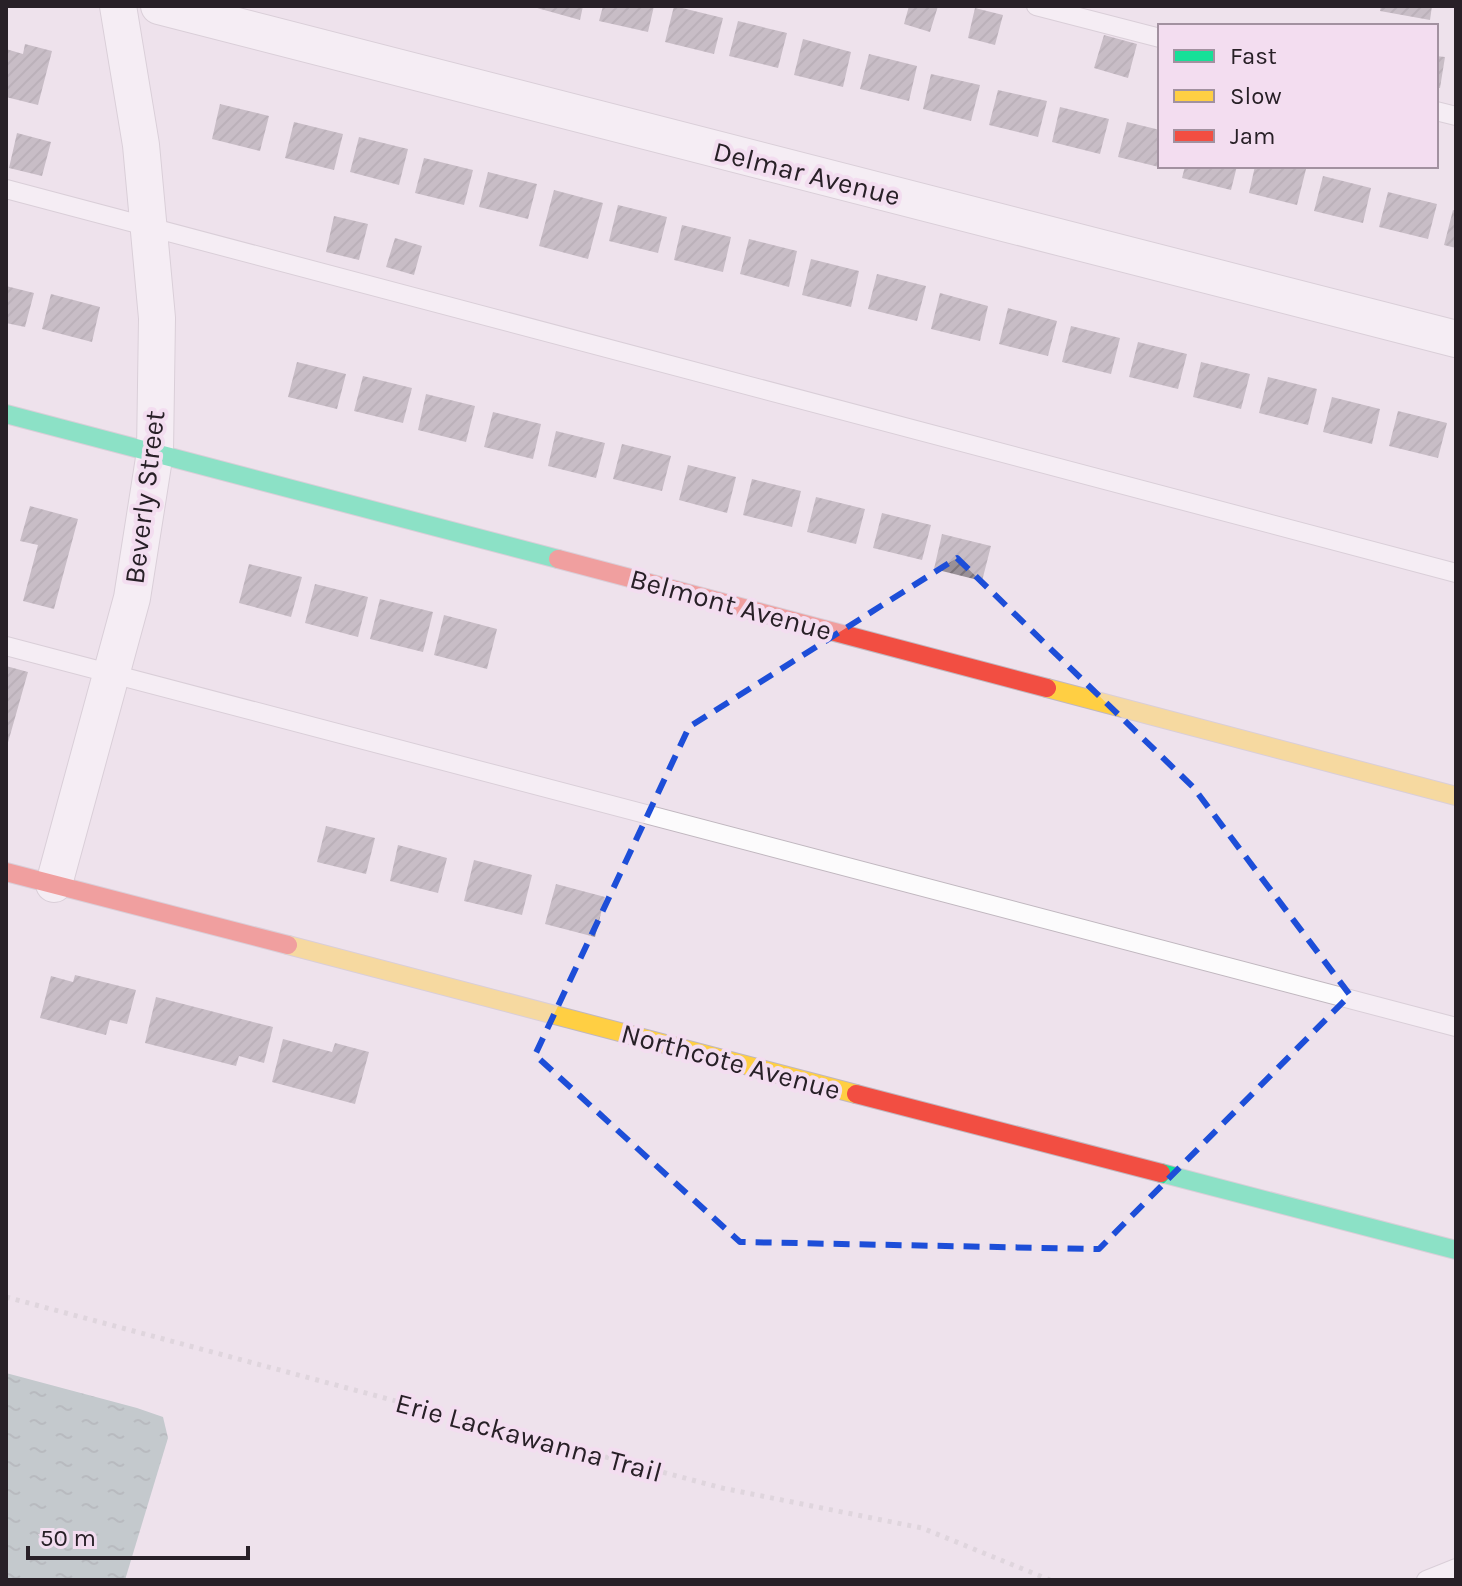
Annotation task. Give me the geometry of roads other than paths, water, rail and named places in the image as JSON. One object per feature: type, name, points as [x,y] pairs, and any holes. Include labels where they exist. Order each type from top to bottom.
[{"type":"street","name":"Beverly Street","points":[[54,884],[132,598],[155,452],[157,318],[141,145],[118,6]]},
{"type":"street","name":"Delmar Avenue","points":[[159,6],[1456,339]]},
{"type":"street","name":"Belmont Avenue","points":[[6,414],[1456,796]]},
{"type":"street","name":"Northcote Avenue","points":[[6,872],[1456,1250]]},
{"type":"lane","points":[[1036,6],[1158,37]]},
{"type":"lane","points":[[6,189],[1456,573]]},
{"type":"lane","points":[[6,646],[1456,1027]]},
{"type":"lane","points":[[1426,1580],[1456,1568]]},
{"type":"water","points":[[6,1373],[163,1417],[168,1438],[125,1580],[6,1580]]}]
